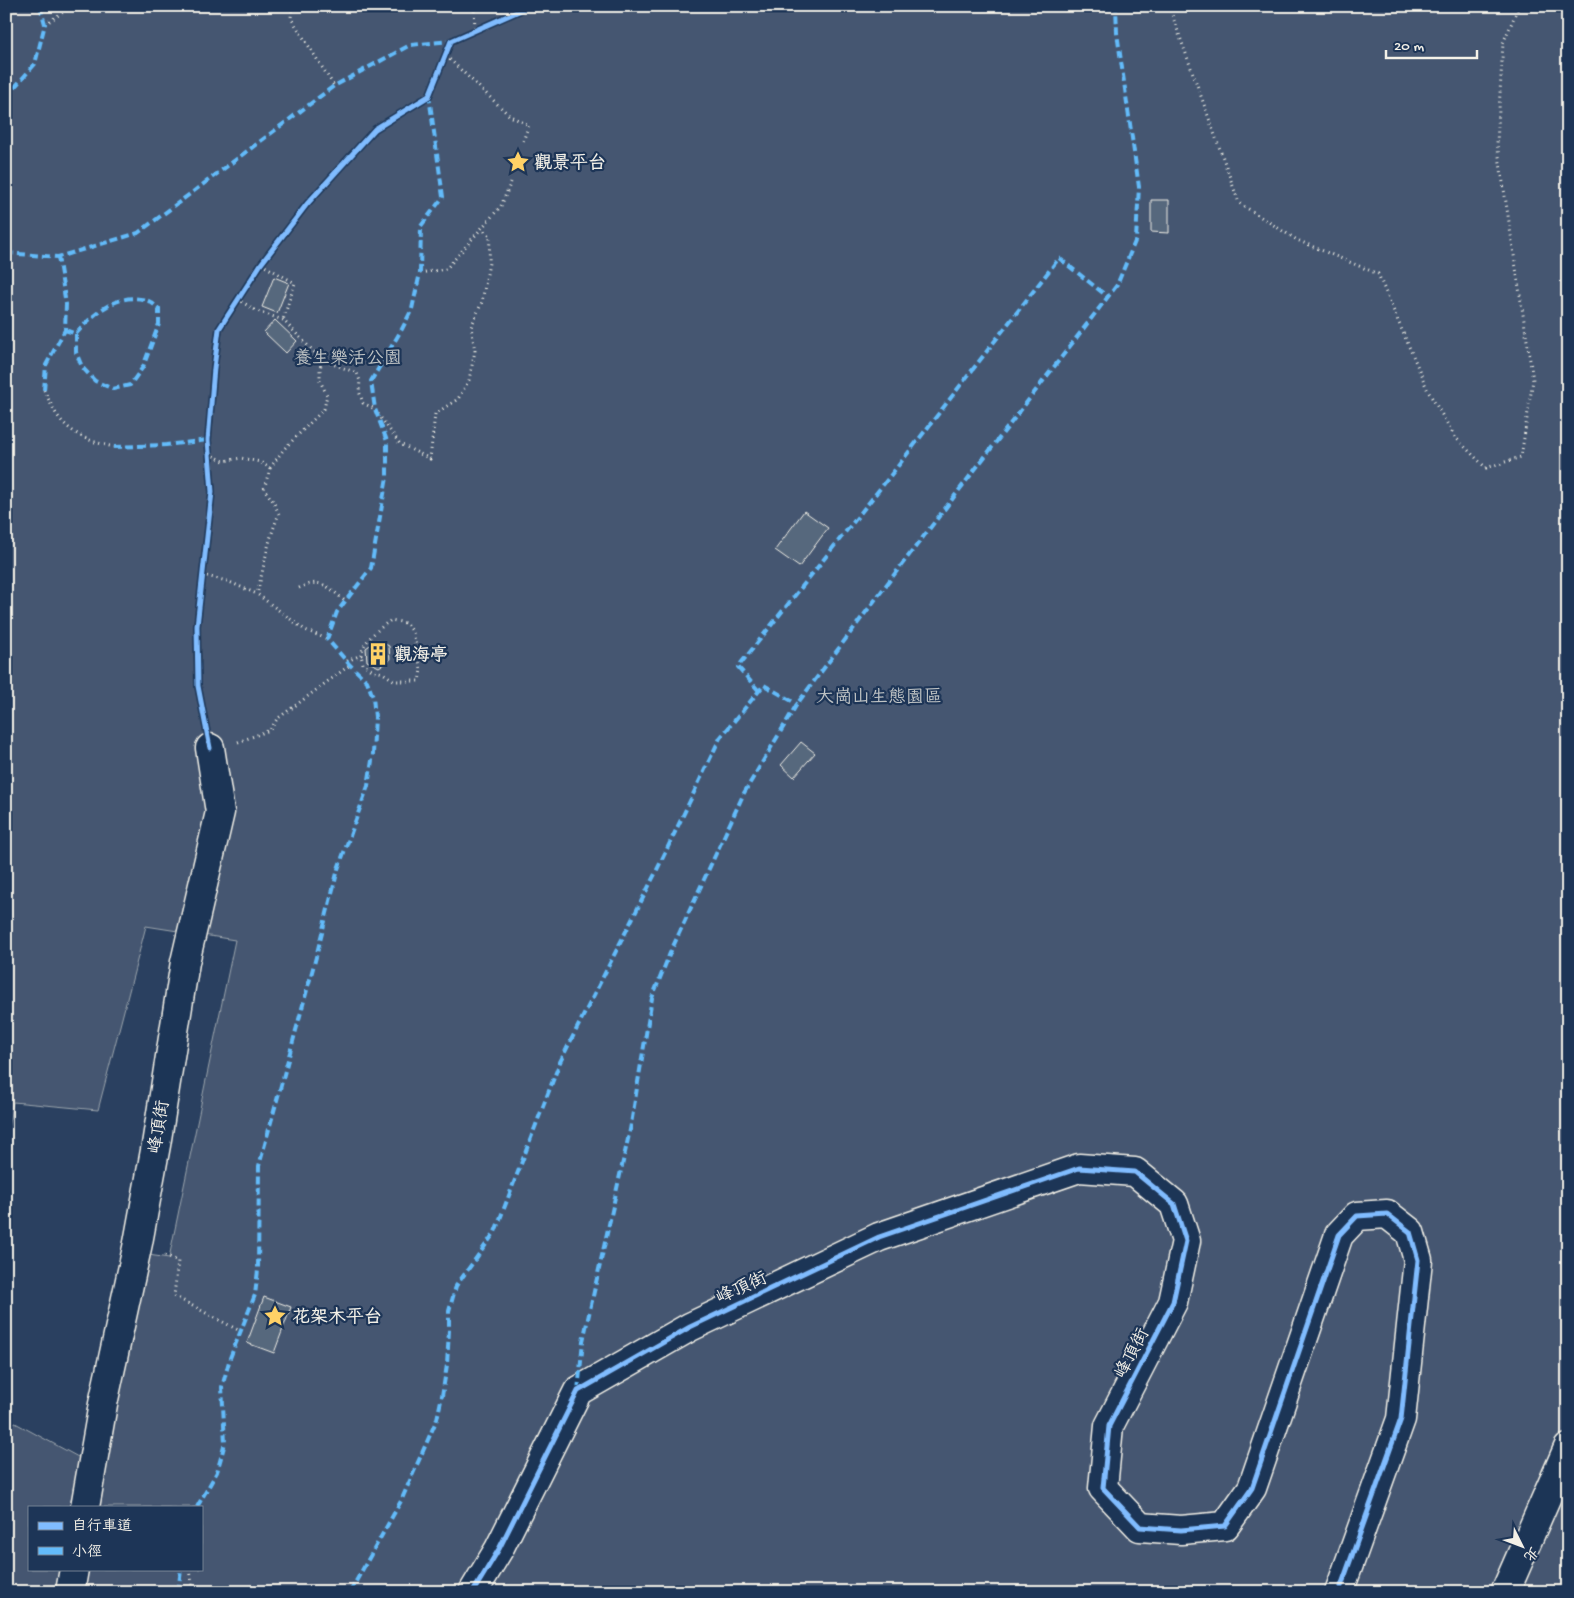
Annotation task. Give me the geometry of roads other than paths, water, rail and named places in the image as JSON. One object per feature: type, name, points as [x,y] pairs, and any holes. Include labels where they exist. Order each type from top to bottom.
[{"type":"street","name":"峰頂街","points":[[85,1506],[103,1404],[138,1243],[156,1145],[185,962],[220,812],[210,748]]},
{"type":"street","name":"峰頂街","points":[[473,1592],[499,1549],[578,1391],[690,1326],[879,1237],[1079,1168],[1135,1172],[1174,1204],[1186,1241],[1173,1302],[1109,1426],[1103,1488],[1140,1527],[1181,1530],[1225,1526],[1252,1488],[1340,1235],[1357,1216],[1387,1214],[1410,1232],[1418,1260],[1401,1419],[1339,1592]]},
{"type":"street","points":[[1505,1592],[1568,1448]]},
{"type":"street","points":[[70,1592],[74,1570]]},
{"type":"place","name":"觀景平台","points":[[518,162]]},
{"type":"place","name":"觀海亭","points":[[378,654]]},
{"type":"place","name":"花架木平台","points":[[275,1316]]},
{"type":"park label","name":"養生樂活公園","points":[[348,357]]},
{"type":"park label","name":"大崗山生態園區","points":[[879,696]]}]
